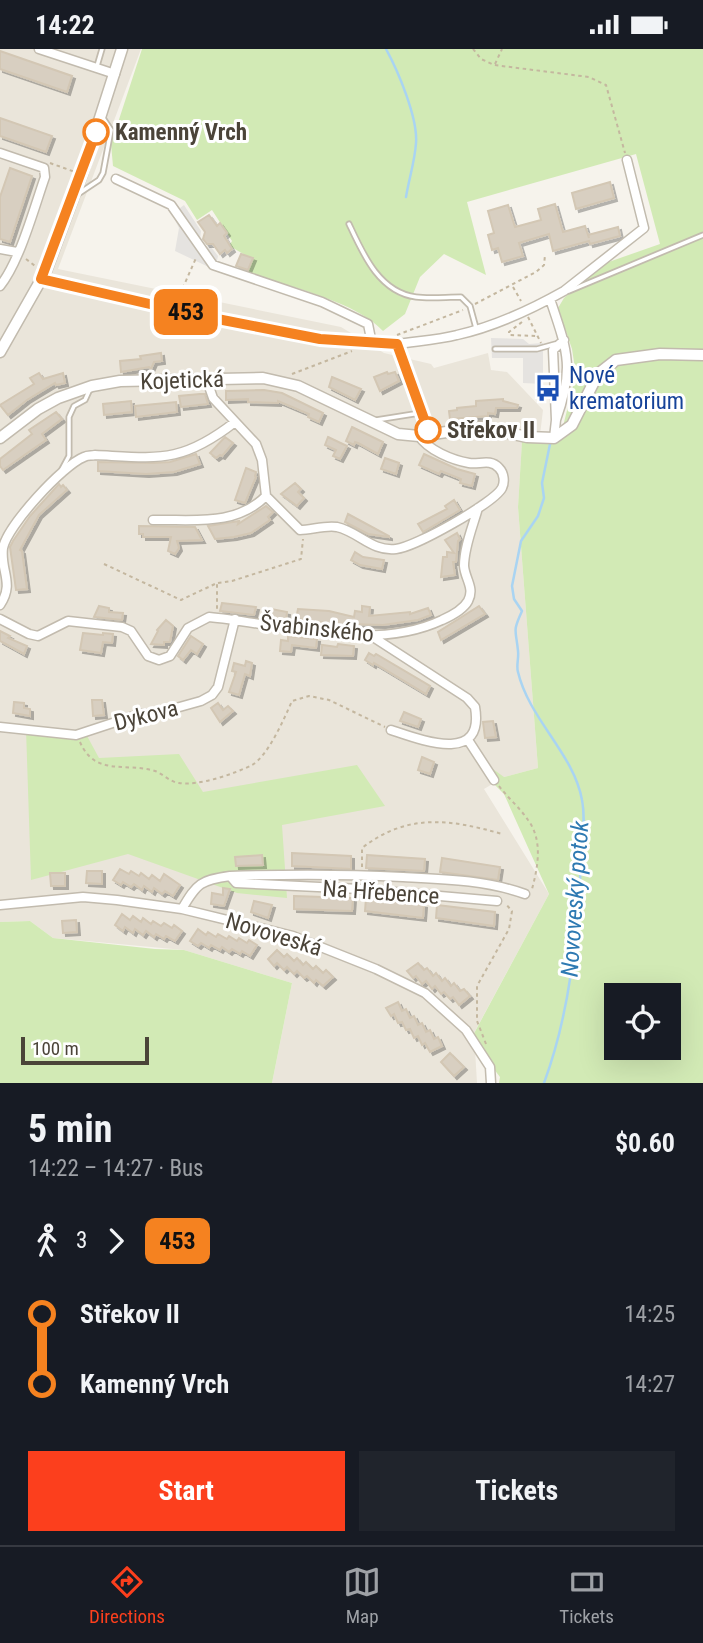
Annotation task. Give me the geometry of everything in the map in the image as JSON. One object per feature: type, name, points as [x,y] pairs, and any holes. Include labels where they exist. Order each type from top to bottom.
[{"type":"street","points":[[39,49],[115,74]]},
{"type":"street","points":[[0,352],[43,276],[74,197],[122,49]]},
{"type":"street","points":[[0,153],[44,168],[45,177],[17,252],[0,286]]},
{"type":"street","points":[[43,276],[174,309],[320,339],[372,344],[396,339],[455,336],[477,330],[564,291],[644,228],[628,160]]},
{"type":"street","points":[[116,179],[171,205],[213,265],[323,302],[368,324],[372,344]]},
{"type":"street","points":[[0,249],[17,252]]},
{"type":"street","points":[[550,299],[564,340],[568,377],[556,420]]},
{"type":"street","points":[[206,378],[213,398],[256,445],[262,460],[266,496],[300,530],[337,527],[379,548],[395,549],[425,539],[478,508],[502,489],[504,480],[499,468],[485,461],[472,464],[460,461],[425,445],[422,412],[396,339]]},
{"type":"street","points":[[554,438],[556,420],[553,350],[564,340]]},
{"type":"street","points":[[554,438],[572,425],[598,374],[616,360],[660,354],[703,355]]},
{"type":"street","name":"Kojetická","points":[[0,438],[38,409],[58,398],[92,386],[120,381],[206,378],[263,378],[298,386],[398,434],[424,435],[481,427],[527,437],[554,438]]},
{"type":"street","points":[[0,605],[7,595],[8,582],[2,559],[3,546],[30,504],[84,457],[171,457],[201,445],[235,422]]},
{"type":"street","points":[[153,520],[228,518],[255,507],[266,496]]},
{"type":"street","name":"Švabinského","points":[[0,619],[29,635],[38,636],[68,621],[122,627],[131,631],[148,656],[159,660],[170,656],[188,628],[209,617],[373,637],[399,634],[428,627],[464,606],[470,598],[471,585],[464,562],[478,508]]},
{"type":"street","name":"Dykova","points":[[0,727],[76,735],[139,714],[158,713],[201,701],[212,695],[218,687],[235,619]]},
{"type":"street","points":[[373,637],[467,698],[475,707],[475,726],[468,740],[460,744],[442,744],[391,730]]},
{"type":"street","points":[[468,740],[494,780]]},
{"type":"street","name":"Na Hřebence","points":[[182,909],[194,888],[206,880],[282,873],[429,878],[501,885],[525,894]]},
{"type":"street","name":"Na Hřebence","points":[[230,876],[236,883],[360,889],[497,901]]},
{"type":"street","name":"Novoveská","points":[[0,905],[83,897],[182,909],[293,936],[376,969],[425,993],[466,1030],[490,1067],[491,1083]]},
{"type":"lane","points":[[96,68],[102,49]]},
{"type":"lane","points":[[74,197],[99,180],[103,173],[111,130],[102,116]]},
{"type":"lane","points":[[349,224],[365,260],[383,281],[401,294],[418,298],[461,297],[470,306],[477,330]]},
{"type":"lane","points":[[564,291],[571,291],[703,235]]},
{"type":"lane","points":[[495,348],[542,348],[564,340]]},
{"type":"lane","points":[[58,478],[69,456],[69,417],[74,406],[85,400],[92,386]]},
{"type":"lane","points":[[370,421],[422,412]]},
{"type":"path","points":[[473,49],[481,59],[494,65],[589,77],[606,85],[628,160]]},
{"type":"path","points":[[494,65],[502,49]]},
{"type":"path","points":[[44,168],[47,163],[82,174]]},
{"type":"path","points":[[174,309],[200,247]]},
{"type":"path","points":[[17,252],[43,276]]},
{"type":"path","points":[[396,339],[513,286],[541,268],[545,255]]},
{"type":"path","points":[[513,286],[521,301]]},
{"type":"path","points":[[537,336],[509,335],[509,332],[529,319],[537,336],[542,348]]},
{"type":"path","points":[[274,380],[372,344]]},
{"type":"path","points":[[104,563],[181,600],[217,583],[232,581],[301,559],[304,530]]},
{"type":"path","points":[[217,583],[217,618]]},
{"type":"path","points":[[76,735],[84,754],[100,765],[154,771],[178,783],[211,780],[254,764],[274,737],[292,701],[309,696],[329,701],[391,730]]},
{"type":"path","points":[[494,780],[528,820],[536,836],[536,875],[531,890],[525,894]]},
{"type":"path","name":"Na Hřebence","points":[[362,875],[362,848],[378,836],[425,821],[467,824],[502,834]]},
{"type":"path","points":[[487,1047],[477,1021],[477,986],[509,929],[512,911],[508,904],[497,901]]},
{"type":"shaded area","points":[[0,49],[141,49],[58,269],[341,327],[384,353],[431,364],[434,368],[488,353],[491,370],[507,372],[543,410],[539,443],[522,442],[518,507],[538,768],[504,777],[484,789],[549,894],[474,1033],[477,1083],[272,1083],[292,983],[184,950],[53,938],[30,921],[0,922]]},
{"type":"shaded area","points":[[184,205],[201,231],[200,240],[218,256],[215,270],[175,251],[179,228],[172,214]]},
{"type":"shaded area","points":[[491,338],[523,339],[529,344],[543,343],[543,384],[523,383],[523,358],[492,358]]},
{"type":"green space","points":[[142,49],[703,49],[703,1083],[499,1083],[500,1077],[471,1039],[549,894],[504,794],[472,754],[504,777],[538,768],[518,507],[522,441],[539,443],[560,438],[576,375],[572,349],[558,308],[564,298],[603,264],[660,244],[636,154],[467,202],[486,275],[444,254],[420,277],[405,314],[383,331],[371,320],[338,303],[247,272],[252,259],[233,248],[227,250],[232,241],[212,210],[197,220],[185,201],[113,166],[111,144]]},
{"type":"green space","points":[[26,729],[86,734],[99,758],[179,754],[203,792],[357,765],[385,806],[282,825],[287,898],[237,893],[128,854],[31,880]]},
{"type":"green space","points":[[30,921],[53,938],[184,950],[292,983],[272,1083],[0,1083],[0,922]]},
{"type":"building","points":[[0,51],[72,76],[67,92],[0,69]]},
{"type":"building","points":[[0,118],[52,136],[46,152],[0,136]]},
{"type":"building","points":[[10,168],[32,176],[10,242],[0,239],[0,197]]},
{"type":"building","points":[[610,182],[614,198],[576,209],[572,193]]},
{"type":"building","points":[[555,204],[563,232],[585,226],[588,235],[618,227],[620,236],[553,251],[549,234],[519,243],[523,256],[502,262],[498,248],[492,250],[488,235],[494,233],[488,211],[508,205],[515,227],[541,220],[538,209]]},
{"type":"building","points":[[209,215],[217,226],[220,223],[227,233],[224,236],[232,249],[227,253],[225,250],[220,254],[213,244],[207,244],[203,239],[205,232],[198,222]]},
{"type":"building","points":[[241,254],[253,258],[248,270],[236,266]]},
{"type":"building","points":[[161,353],[162,361],[154,362],[151,369],[149,367],[121,372],[120,361]]},
{"type":"building","points":[[395,372],[399,381],[380,391],[374,377]]},
{"type":"building","points":[[39,373],[43,379],[63,373],[65,383],[55,383],[8,415],[0,405],[34,384],[30,378]]},
{"type":"building","points":[[332,377],[361,389],[355,400],[329,387]]},
{"type":"building","points":[[264,390],[282,393],[323,413],[319,422],[308,417],[309,414],[278,401],[226,400],[226,391]]},
{"type":"building","points":[[205,394],[208,404],[181,407],[179,396]]},
{"type":"building","points":[[503,399],[518,405],[517,408],[496,408],[495,414],[488,413],[488,416],[450,419],[449,411],[476,406],[476,401]]},
{"type":"building","points":[[131,401],[132,412],[104,415],[103,404]]},
{"type":"building","points":[[176,402],[177,412],[136,417],[135,406]]},
{"type":"building","points":[[56,412],[62,419],[42,434],[46,440],[3,470],[0,459],[32,434],[29,430]]},
{"type":"building","points":[[352,427],[383,442],[378,454],[358,443],[355,442],[354,445],[346,441]]},
{"type":"building","points":[[225,437],[233,443],[222,456],[216,458],[210,453]]},
{"type":"building","points":[[328,437],[347,446],[340,459],[333,456],[336,450],[325,445]]},
{"type":"building","points":[[196,454],[200,464],[174,472],[146,474],[98,471],[98,462],[170,462]]},
{"type":"building","points":[[424,454],[475,474],[472,486],[460,483],[461,479],[441,471],[439,474],[419,465]]},
{"type":"building","points":[[385,458],[399,463],[396,474],[381,469]]},
{"type":"building","points":[[246,468],[256,472],[256,477],[245,503],[235,500]]},
{"type":"building","points":[[295,483],[304,498],[297,506],[281,494]]},
{"type":"building","points":[[59,484],[67,490],[39,515],[20,550],[27,589],[16,590],[10,547],[30,516]]},
{"type":"building","points":[[454,500],[460,510],[423,532],[418,524],[447,509],[445,506]]},
{"type":"building","points":[[266,506],[273,512],[268,517],[270,520],[251,533],[215,539],[208,526],[239,521],[238,524]]},
{"type":"building","points":[[348,514],[389,537],[368,534],[345,522]]},
{"type":"building","points":[[139,526],[195,527],[202,540],[177,541],[179,548],[175,554],[168,551],[171,537],[143,537],[143,534],[139,534]]},
{"type":"building","points":[[457,533],[460,539],[456,562],[453,562],[455,575],[441,577],[443,557],[447,557],[447,552],[454,553],[445,540]]},
{"type":"building","points":[[355,552],[363,557],[384,560],[382,569],[360,565],[351,560]]},
{"type":"building","points":[[222,603],[256,607],[254,615],[220,611]]},
{"type":"building","points":[[99,606],[109,608],[109,612],[123,613],[122,620],[94,617]]},
{"type":"building","points":[[362,606],[370,607],[369,616],[410,614],[428,608],[431,615],[418,620],[383,625],[347,626],[296,619],[298,609],[329,611],[354,617],[355,611],[362,612]]},
{"type":"building","points":[[479,606],[485,614],[441,640],[438,632]]},
{"type":"building","points":[[266,608],[287,612],[286,620],[264,617]]},
{"type":"building","points":[[166,620],[173,626],[170,642],[164,642],[164,645],[151,644],[157,630]]},
{"type":"building","points":[[0,631],[10,636],[8,638],[27,646],[24,654],[0,641]]},
{"type":"building","points":[[83,633],[113,634],[112,643],[103,642],[101,653],[80,650]]},
{"type":"building","points":[[191,636],[203,644],[197,654],[191,650],[183,660],[178,656]]},
{"type":"building","points":[[288,636],[317,639],[316,648],[292,645],[291,652],[280,651],[281,640],[288,641]]},
{"type":"building","points":[[338,644],[354,646],[353,656],[321,655],[322,645],[337,647]]},
{"type":"building","points":[[369,653],[374,656],[376,654],[430,686],[426,694],[365,660]]},
{"type":"building","points":[[246,661],[252,663],[250,676],[245,674],[239,695],[229,692],[236,672],[232,671],[234,663],[245,666]]},
{"type":"building","points":[[92,700],[102,700],[104,715],[93,716]]},
{"type":"building","points":[[14,702],[24,703],[24,708],[30,709],[30,716],[13,713]]},
{"type":"building","points":[[218,703],[223,710],[228,706],[233,711],[220,722],[211,708]]},
{"type":"building","points":[[404,712],[421,719],[418,727],[400,721]]},
{"type":"building","points":[[493,721],[496,737],[485,738],[483,722]]},
{"type":"building","points":[[422,757],[434,762],[430,774],[418,770]]},
{"type":"building","points":[[292,853],[351,856],[351,869],[292,866]]},
{"type":"building","points":[[262,855],[263,865],[236,866],[235,857]]},
{"type":"building","points":[[367,855],[425,859],[424,871],[366,868]]},
{"type":"building","points":[[442,858],[500,867],[498,880],[440,872]]},
{"type":"building","points":[[120,869],[139,876],[141,873],[149,879],[152,875],[160,881],[164,874],[180,885],[173,896],[165,891],[162,894],[154,888],[152,892],[144,886],[142,890],[134,884],[131,887],[123,882],[121,885],[113,880]]},
{"type":"building","points":[[87,871],[102,871],[102,884],[86,883]]},
{"type":"building","points":[[50,873],[65,873],[65,886],[51,886]]},
{"type":"building","points":[[223,888],[230,889],[224,906],[211,904],[212,893],[223,895]]},
{"type":"building","points":[[294,896],[353,898],[352,911],[294,909]]},
{"type":"building","points":[[366,898],[424,905],[423,918],[365,911]]},
{"type":"building","points":[[254,901],[272,905],[268,918],[251,912]]},
{"type":"building","points":[[437,905],[495,912],[494,926],[436,918]]},
{"type":"building","points":[[122,914],[130,920],[133,916],[141,922],[143,918],[151,924],[153,921],[161,926],[164,923],[172,928],[174,925],[182,931],[175,941],[156,934],[154,937],[146,931],[143,935],[135,929],[133,933],[125,927],[123,931],[115,925]]},
{"type":"building","points":[[76,920],[77,932],[63,933],[62,921]]},
{"type":"building","points":[[198,929],[206,935],[208,932],[227,939],[229,936],[247,943],[249,940],[257,945],[250,956],[232,949],[229,952],[222,947],[220,950],[211,945],[209,948],[201,943],[198,946],[190,941]]},
{"type":"building","points":[[277,950],[294,961],[297,958],[303,965],[306,962],[313,969],[316,966],[323,973],[326,970],[333,977],[323,986],[316,980],[314,983],[307,976],[304,978],[297,971],[294,974],[287,967],[284,970],[277,963],[274,966],[268,959]]},
{"type":"building","points":[[418,963],[424,970],[427,968],[433,976],[436,973],[442,981],[445,978],[451,986],[454,983],[460,991],[464,989],[470,996],[459,1005],[453,997],[450,999],[444,992],[441,994],[435,986],[432,989],[426,981],[422,984],[416,976],[413,978],[407,971]]},
{"type":"building","points":[[398,1002],[402,1011],[406,1009],[410,1018],[414,1016],[418,1025],[422,1023],[426,1032],[430,1030],[434,1039],[438,1037],[442,1046],[430,1052],[425,1043],[422,1045],[418,1036],[414,1038],[410,1029],[406,1030],[402,1022],[398,1023],[394,1014],[391,1016],[386,1008]]},
{"type":"building","points":[[450,1053],[464,1067],[454,1076],[441,1062]]},
{"type":"waterway","name":"Novoveský potok","points":[[386,49],[406,95],[416,133],[406,197]]},
{"type":"waterway","name":"Novoveský potok","points":[[544,1083],[560,1030],[571,975],[584,823],[582,800],[570,767],[532,705],[517,670],[516,631],[522,611],[514,599],[512,586],[521,541],[538,516],[544,498],[542,483],[550,444]]},
{"type":"bus line","name":"453","points":[[96,132],[41,279],[202,316],[320,339],[397,344],[428,430]]},
{"type":"place","name":"Kamenný Vrch","points":[[96,132]]},
{"type":"place","name":"Nové krematorium","points":[[548,388]]},
{"type":"place","name":"Střekov II","points":[[428,430]]}]
